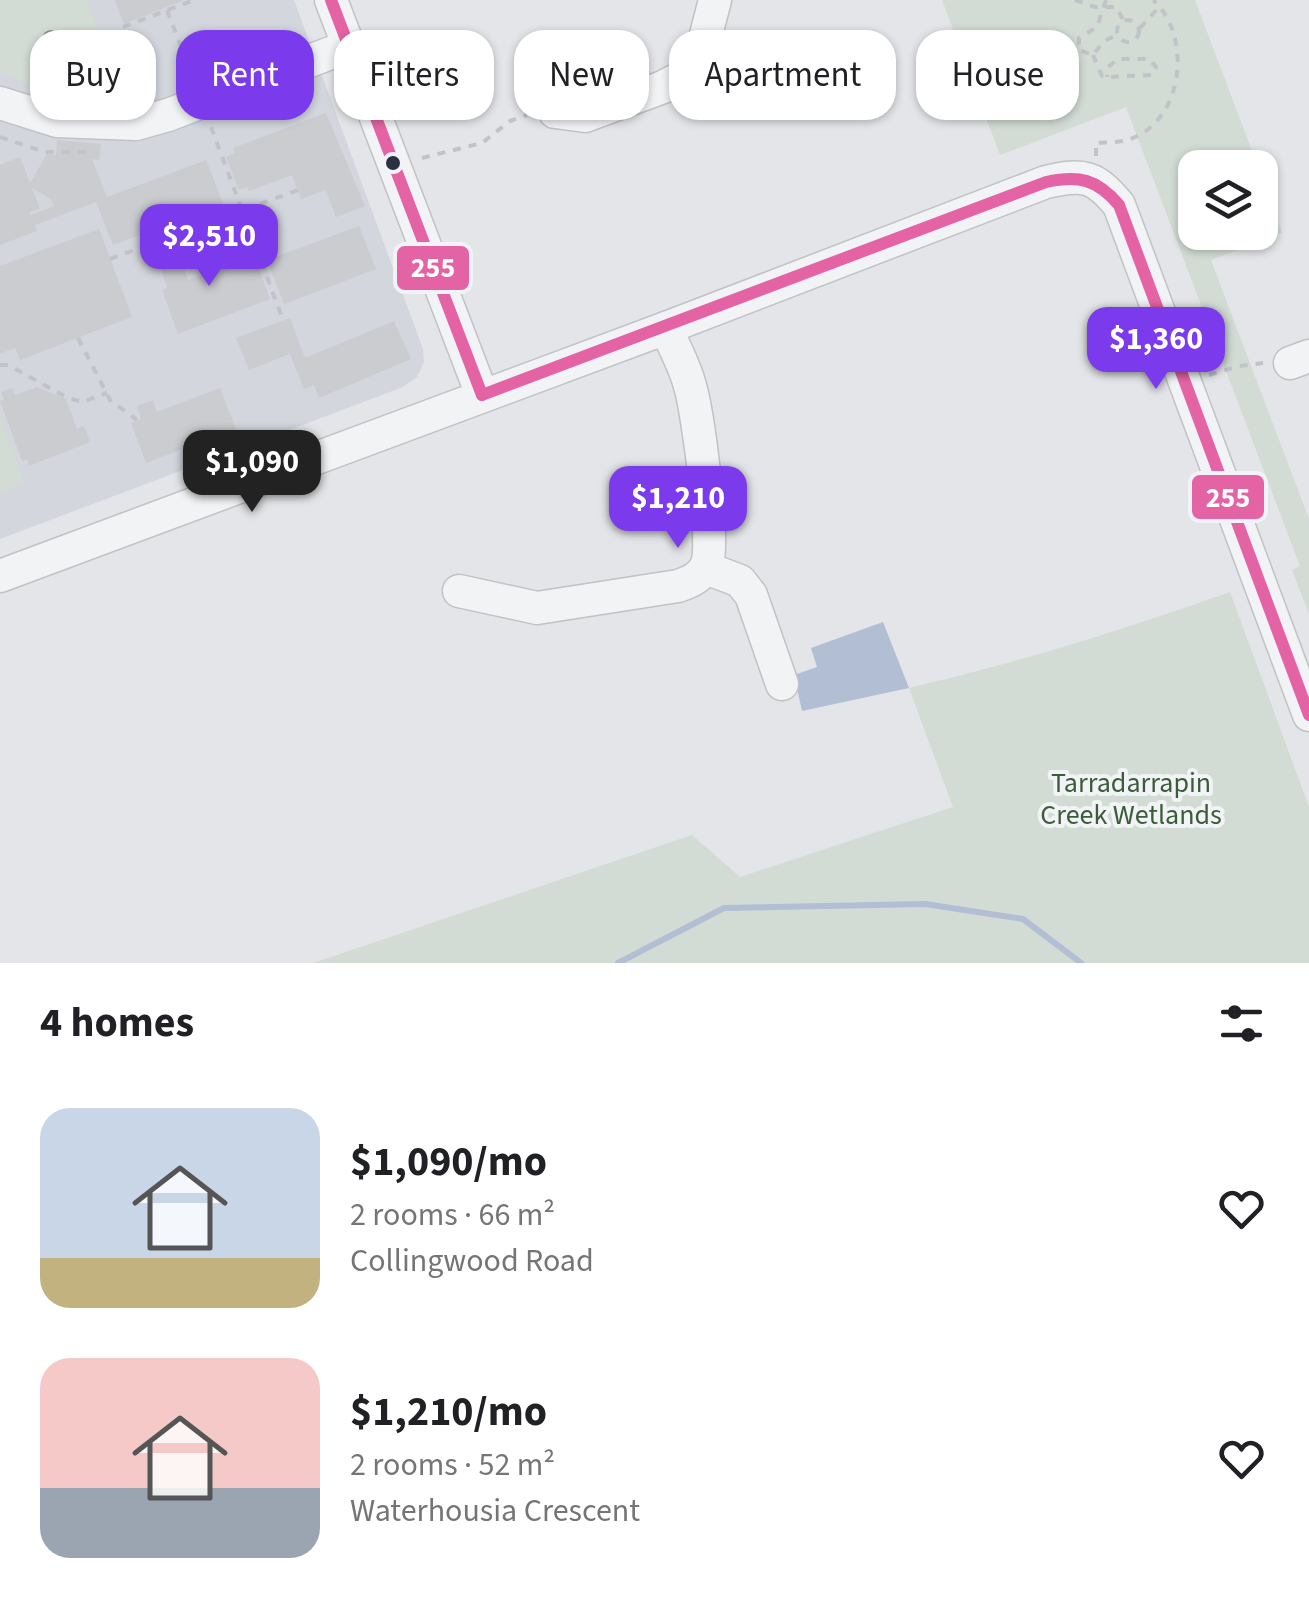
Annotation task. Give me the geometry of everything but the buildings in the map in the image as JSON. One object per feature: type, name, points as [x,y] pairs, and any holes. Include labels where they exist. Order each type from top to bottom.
[{"type":"street","points":[[332,0],[343,30]]},
{"type":"street","points":[[649,92],[686,75],[700,54],[715,0]]},
{"type":"street","points":[[0,103],[57,121],[118,124],[136,124],[176,111]]},
{"type":"street","points":[[377,120],[482,396]]},
{"type":"street","points":[[0,576],[1046,182],[1074,175],[1096,181],[1120,206],[1309,715]]},
{"type":"street","points":[[459,591],[537,608],[678,586],[694,580],[706,568],[707,504],[690,385],[666,328]]},
{"type":"street","points":[[706,568],[740,580],[751,595],[782,684]]},
{"type":"path","points":[[123,27],[194,0]]},
{"type":"path","points":[[1075,0],[1104,8],[1116,7],[1124,21]]},
{"type":"path","points":[[1092,55],[1082,53],[1077,44],[1082,34],[1097,27],[1106,0]]},
{"type":"path","points":[[1096,181],[1096,143],[1125,140],[1146,130],[1168,102],[1176,83],[1172,24],[1153,0]]},
{"type":"path","points":[[1138,29],[1160,6]]},
{"type":"path","points":[[167,10],[176,34]]},
{"type":"path","points":[[1124,21],[1134,22],[1138,29],[1139,34],[1132,42],[1124,42],[1118,35],[1118,26],[1124,21]]},
{"type":"path","points":[[1092,55],[1104,41],[1118,35]]},
{"type":"path","points":[[1092,55],[1098,73],[1107,76],[1152,75],[1156,67],[1149,59],[1118,59],[1108,67],[1107,76]]},
{"type":"path","points":[[393,164],[482,144],[514,119]]},
{"type":"path","points":[[209,120],[283,320]]},
{"type":"path","points":[[110,259],[298,190]]},
{"type":"path","points":[[78,338],[110,400],[138,420]]},
{"type":"path","points":[[1186,384],[1238,366],[1300,360]]},
{"type":"path","points":[[0,364],[8,364],[82,402],[107,394]]},
{"type":"shaded area","points":[[0,0],[294,0],[305,30],[176,30],[176,120],[314,120],[314,54],[334,108],[334,120],[338,120],[423,349],[424,362],[417,377],[403,387],[0,539]]},
{"type":"green space","points":[[0,0],[87,0],[98,30],[30,30],[30,85],[0,72]]},
{"type":"green space","points":[[942,0],[1195,0],[1252,150],[1178,150],[1178,244],[1126,107],[1000,155],[987,120],[1079,120],[1079,30],[953,30]]},
{"type":"green space","points":[[1180,250],[1237,250],[1211,260],[1309,519],[1309,614],[1292,570],[1300,566]]},
{"type":"green space","points":[[0,417],[25,482],[0,492]]},
{"type":"green space","name":"Tarradarrapin Creek Wetlands","points":[[1230,592],[1309,807],[1309,963],[313,963],[692,835],[740,877],[953,807],[909,688],[1071,644]]},
{"type":"water","points":[[883,622],[909,688],[802,711],[794,675],[817,667],[811,648]]},
{"type":"waterway","points":[[618,963],[724,908],[925,904],[1023,919],[1081,963]]},
{"type":"transit line","name":"255","points":[[331,0],[482,395]]},
{"type":"transit line","name":"255","points":[[482,395],[1046,182],[1068,179],[1095,184],[1119,205],[1309,715]]}]
